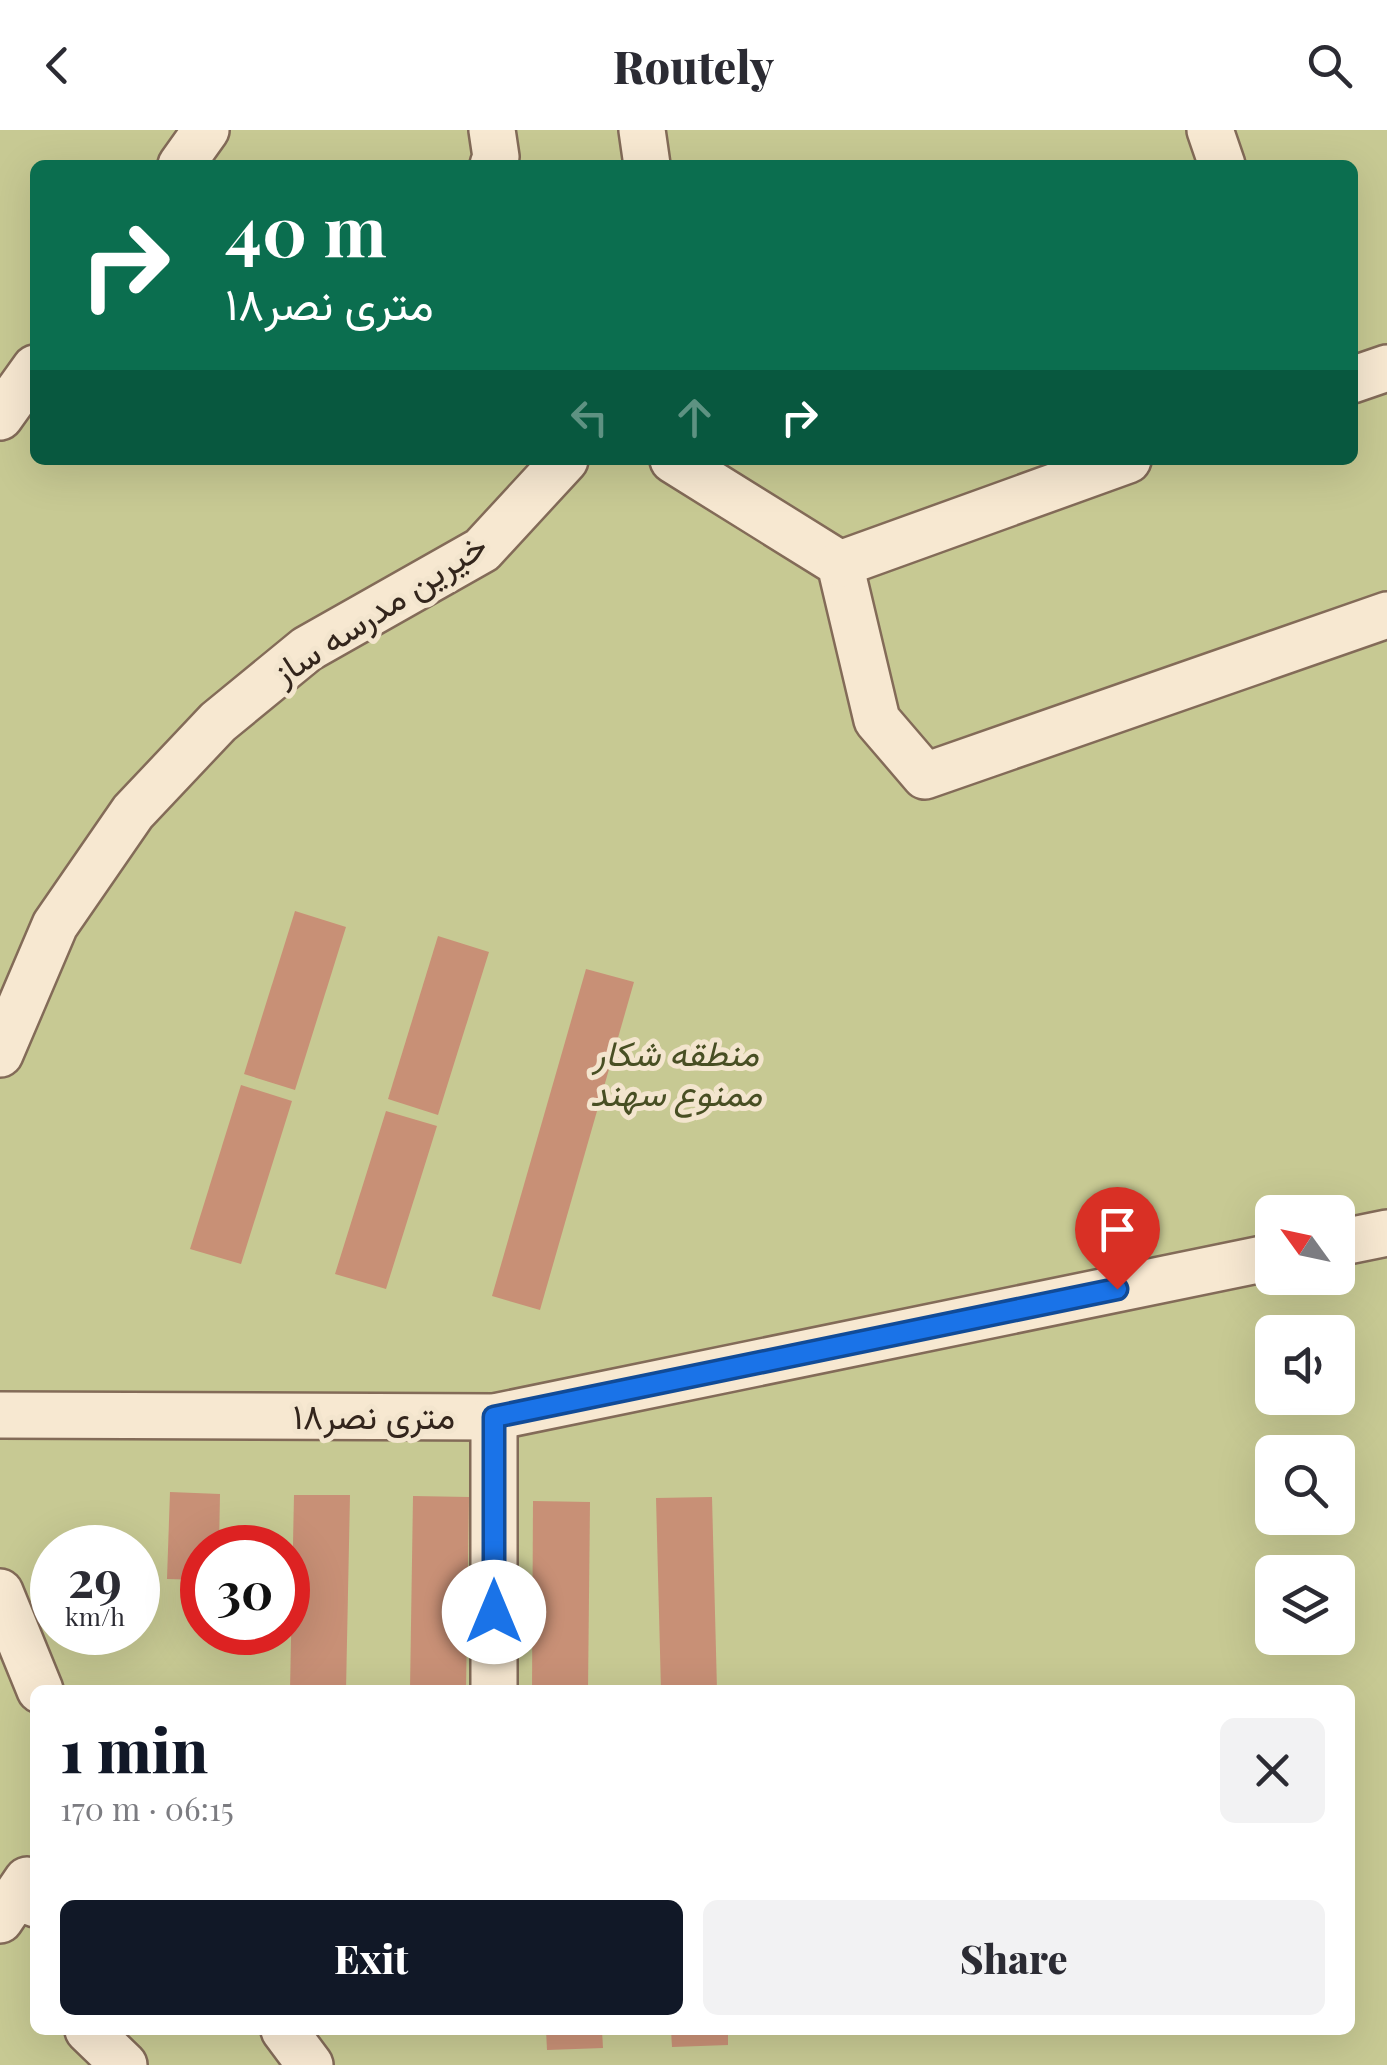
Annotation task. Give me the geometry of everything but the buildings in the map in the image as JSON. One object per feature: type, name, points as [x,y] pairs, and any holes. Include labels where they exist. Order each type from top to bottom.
[{"type":"street","points":[[185,160],[206,130]]},
{"type":"street","points":[[492,130],[495,160]]},
{"type":"street","points":[[642,130],[646,160]]},
{"type":"street","points":[[1210,130],[1220,160]]},
{"type":"street","points":[[1358,378],[1387,368]]},
{"type":"street","points":[[0,417],[30,375]]},
{"type":"street","name":"خیرین مدرسه ساز","points":[[0,1054],[55,924],[133,812],[218,722],[307,649],[482,550],[562,465]]},
{"type":"street","points":[[681,465],[840,564],[877,720],[925,776],[1387,615]]},
{"type":"street","points":[[840,564],[1114,465]]},
{"type":"street","points":[[1355,1240],[1387,1233]]},
{"type":"street","name":"۱۸متری نصر","points":[[0,1416],[494,1417],[1255,1260]]},
{"type":"street","points":[[494,1417],[494,1685]]},
{"type":"street","points":[[0,1592],[38,1685]]},
{"type":"street","points":[[0,1920],[27,1880],[30,1889]]},
{"type":"street","points":[[93,2035],[124,2065]]},
{"type":"street","points":[[288,2035],[310,2065]]},
{"type":"green space","name":"منطقه شکار ممنوع سهند","points":[[0,130],[1387,130],[1387,2065],[0,2065]]},
{"type":"route","points":[[494,1612],[494,1417],[1117,1289]]}]
